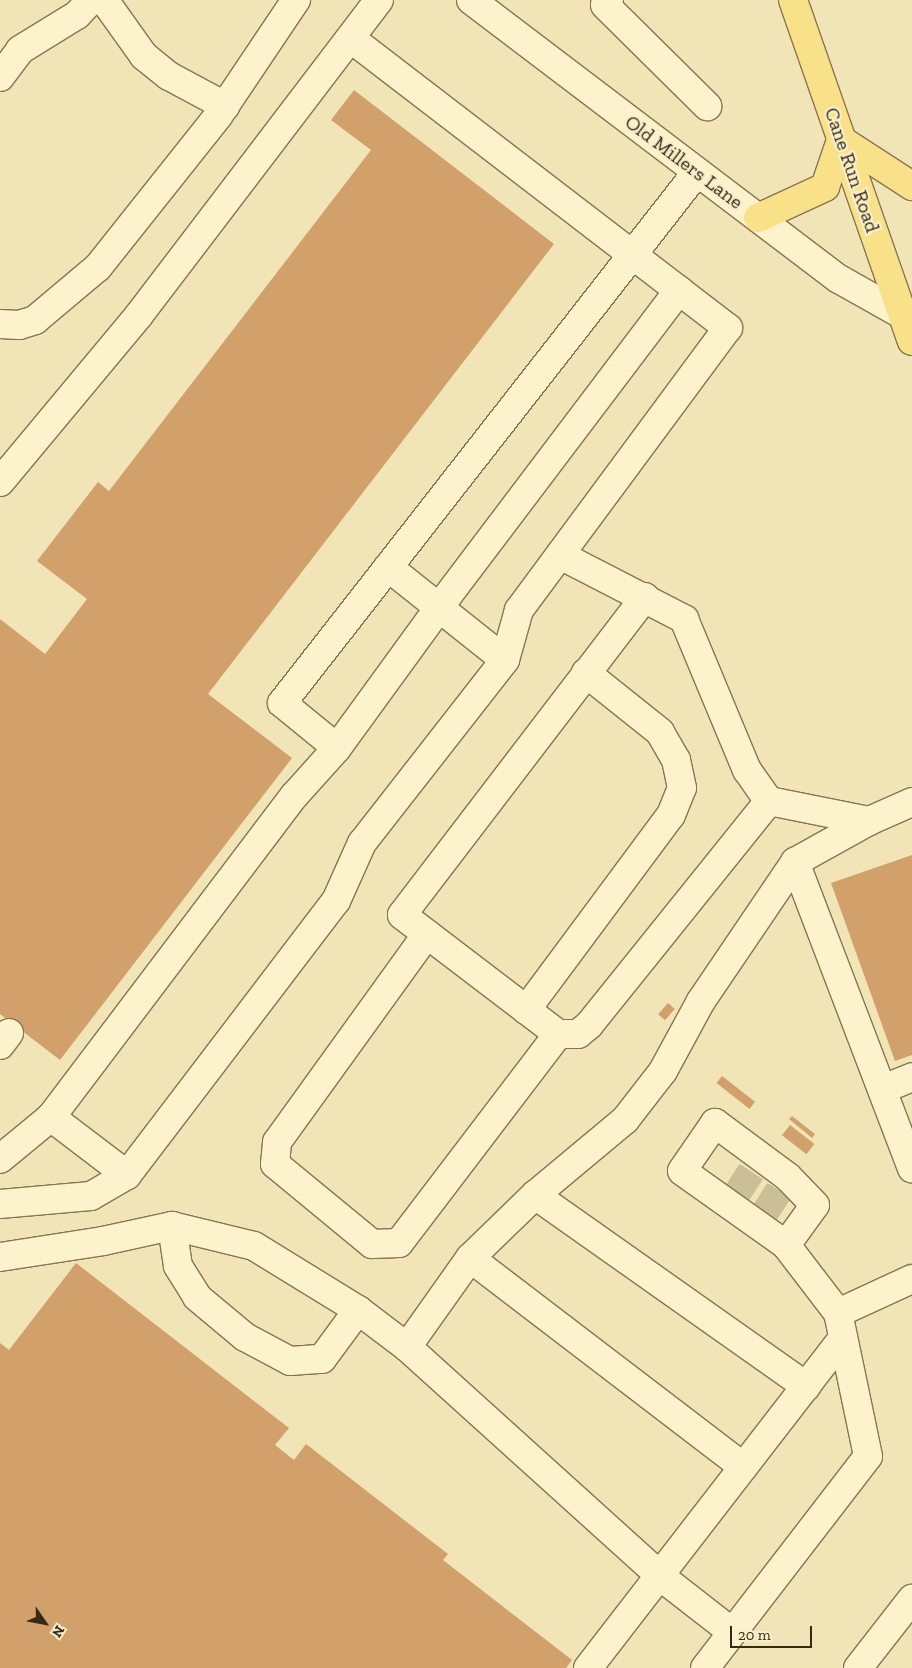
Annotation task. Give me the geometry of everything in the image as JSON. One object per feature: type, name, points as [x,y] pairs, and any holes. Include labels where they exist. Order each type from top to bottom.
[{"type":"main road","name":"Cane Run Road","points":[[793,0],[841,140],[907,312],[912,340]]},
{"type":"main road","points":[[758,218],[825,187],[841,140],[912,186]]},
{"type":"street","points":[[0,77],[20,50],[78,15],[91,0]]},
{"type":"street","points":[[104,0],[144,56],[169,76],[224,106]]},
{"type":"street","points":[[0,324],[18,325],[35,320],[98,266],[224,106],[296,0]]},
{"type":"street","points":[[0,482],[139,315],[379,0]]},
{"type":"street","name":"Old Millers Lane","points":[[471,0],[838,279],[907,312]]},
{"type":"street","points":[[608,0],[605,5],[707,106]]},
{"type":"street","points":[[0,1204],[91,1196],[128,1175],[336,901],[362,843],[505,660],[519,610],[728,328],[350,38]]},
{"type":"street","points":[[338,748],[282,703],[697,172]]},
{"type":"street","points":[[0,1159],[51,1117],[294,796],[338,748],[440,606],[679,290]]},
{"type":"street","points":[[560,555],[645,597],[684,619],[747,770],[768,801],[868,821]]},
{"type":"street","points":[[388,567],[440,606],[505,660]]},
{"type":"street","points":[[645,597],[402,915],[558,1034],[578,1034],[589,1025],[768,801]]},
{"type":"street","points":[[526,1010],[671,815],[682,788],[676,760],[660,732],[586,673]]},
{"type":"street","points":[[407,1347],[470,1258],[535,1195],[625,1120],[663,1071],[701,1001],[788,870],[868,821],[912,802]]},
{"type":"street","points":[[788,870],[883,1089],[912,1168]]},
{"type":"street","points":[[427,934],[276,1142],[275,1164],[372,1244],[399,1243],[558,1034]]},
{"type":"street","points":[[883,1089],[912,1077]]},
{"type":"street","points":[[51,1117],[128,1175]]},
{"type":"street","points":[[704,1668],[868,1456],[840,1325],[786,1245],[760,1219],[733,1200],[682,1171],[715,1123],[757,1163],[815,1205],[786,1245]]},
{"type":"street","points":[[535,1195],[806,1386]]},
{"type":"street","points":[[0,1257],[103,1241],[172,1226],[254,1246],[358,1310],[407,1347],[660,1576],[732,1632]]},
{"type":"street","points":[[172,1226],[178,1266],[197,1296],[245,1337],[290,1361],[322,1359],[358,1310]]},
{"type":"street","points":[[470,1258],[743,1467]]},
{"type":"street","points":[[588,1668],[806,1386],[840,1325],[912,1279]]},
{"type":"street","points":[[858,1668],[912,1599]]},
{"type":"building","points":[[354,90],[554,244],[208,694],[292,758],[60,1060],[0,1014],[0,619],[45,654],[87,599],[37,561],[98,482],[109,491],[371,150],[331,120]]},
{"type":"building","points":[[912,855],[912,1055],[895,1061],[831,883]]},
{"type":"building","points":[[668,1003],[675,1009],[665,1020],[658,1014]]},
{"type":"building","points":[[722,1076],[755,1102],[750,1109],[716,1083]]},
{"type":"building","points":[[792,1116],[815,1134],[812,1138],[789,1119]]},
{"type":"building","points":[[790,1125],[814,1144],[806,1154],[782,1135]]},
{"type":"building","points":[[76,1263],[289,1428],[275,1445],[294,1460],[306,1444],[448,1554],[443,1560],[572,1660],[566,1668],[0,1668],[0,1343],[9,1350]]},
{"type":"tunnel","points":[[736,1195],[752,1170]]},
{"type":"tunnel","points":[[764,1214],[780,1189]]}]
